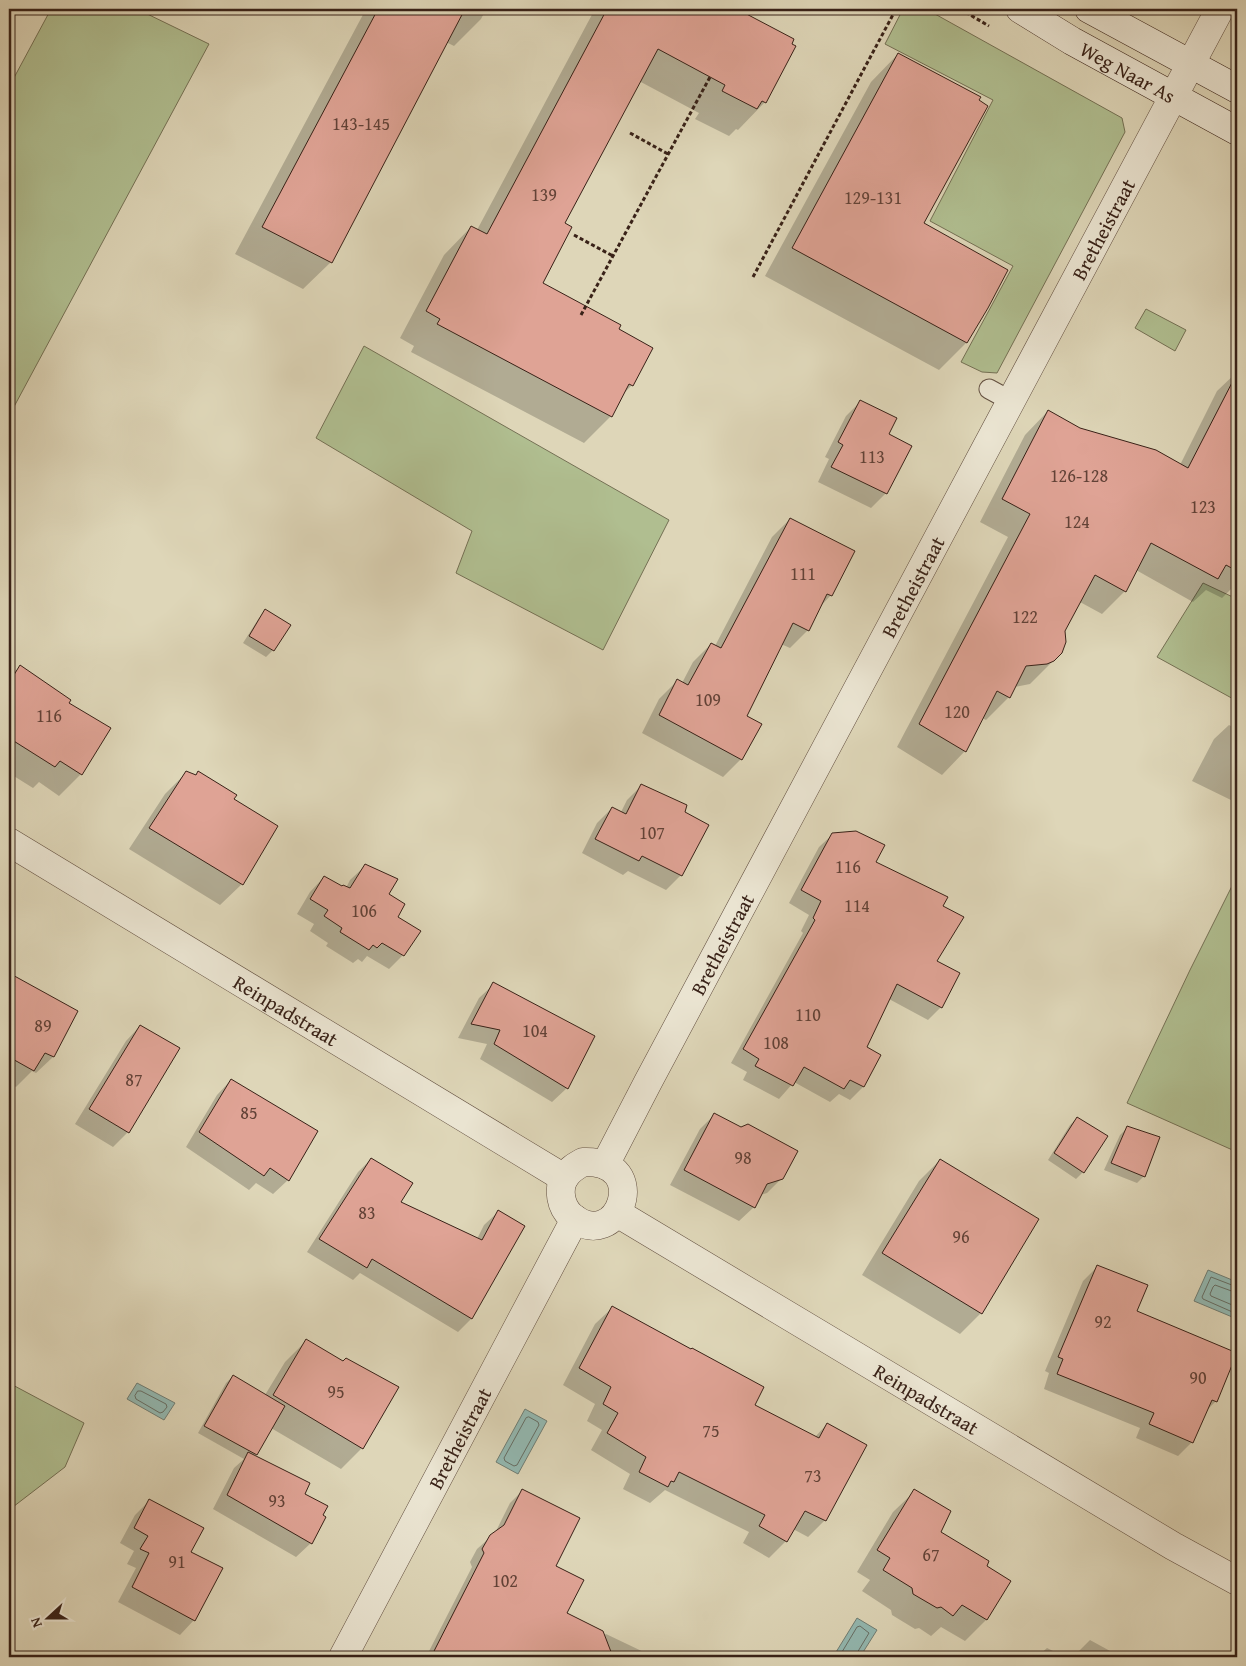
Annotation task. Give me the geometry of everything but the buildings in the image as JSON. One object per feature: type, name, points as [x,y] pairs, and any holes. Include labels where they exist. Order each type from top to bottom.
[{"type":"street","name":"Weg Naar As","points":[[1020,9],[1072,41],[1237,131]]},
{"type":"street","name":"Weg Naar As","points":[[1089,9],[1237,89]]},
{"type":"street","name":"Bretheistraat","points":[[605,1165],[1000,395],[1173,96],[1220,9]]},
{"type":"street","name":"Reinpadstraat","points":[[9,842],[564,1178]]},
{"type":"street","points":[[583,1162],[605,1165],[616,1174],[623,1186],[623,1199],[617,1213],[610,1220],[600,1224],[589,1225],[575,1219],[563,1205],[561,1194],[564,1178],[583,1162]]},
{"type":"street","name":"Reinpadstraat","points":[[617,1213],[1173,1546],[1237,1581]]},
{"type":"street","name":"Bretheistraat","points":[[343,1657],[575,1219]]},
{"type":"path","points":[[753,277],[896,9]]},
{"type":"path","points":[[581,315],[710,77]]},
{"type":"path","points":[[630,133],[668,154]]},
{"type":"path","points":[[574,235],[613,256]]},
{"type":"green space","points":[[51,9],[137,9],[209,44],[9,416],[9,87]]},
{"type":"green space","points":[[903,9],[926,9],[1122,118],[1125,132],[997,373],[982,372],[961,362],[1013,266],[930,221],[993,100],[885,44]]},
{"type":"green space","points":[[1146,309],[1186,330],[1175,351],[1135,328]]},
{"type":"green space","points":[[364,346],[669,520],[603,650],[456,573],[472,531],[316,438]]},
{"type":"green space","points":[[1203,583],[1237,599],[1237,701],[1157,657]]},
{"type":"green space","points":[[1237,876],[1237,1152],[1127,1103]]},
{"type":"green space","points":[[9,1383],[84,1423],[65,1467],[9,1510]]},
{"type":"water","points":[[1208,1270],[1237,1282],[1237,1319],[1194,1301]]},
{"type":"water","points":[[137,1383],[175,1403],[164,1420],[127,1399]]},
{"type":"water","points":[[525,1409],[547,1421],[518,1474],[496,1462]]},
{"type":"water","points":[[857,1618],[877,1630],[860,1657],[833,1657]]}]
